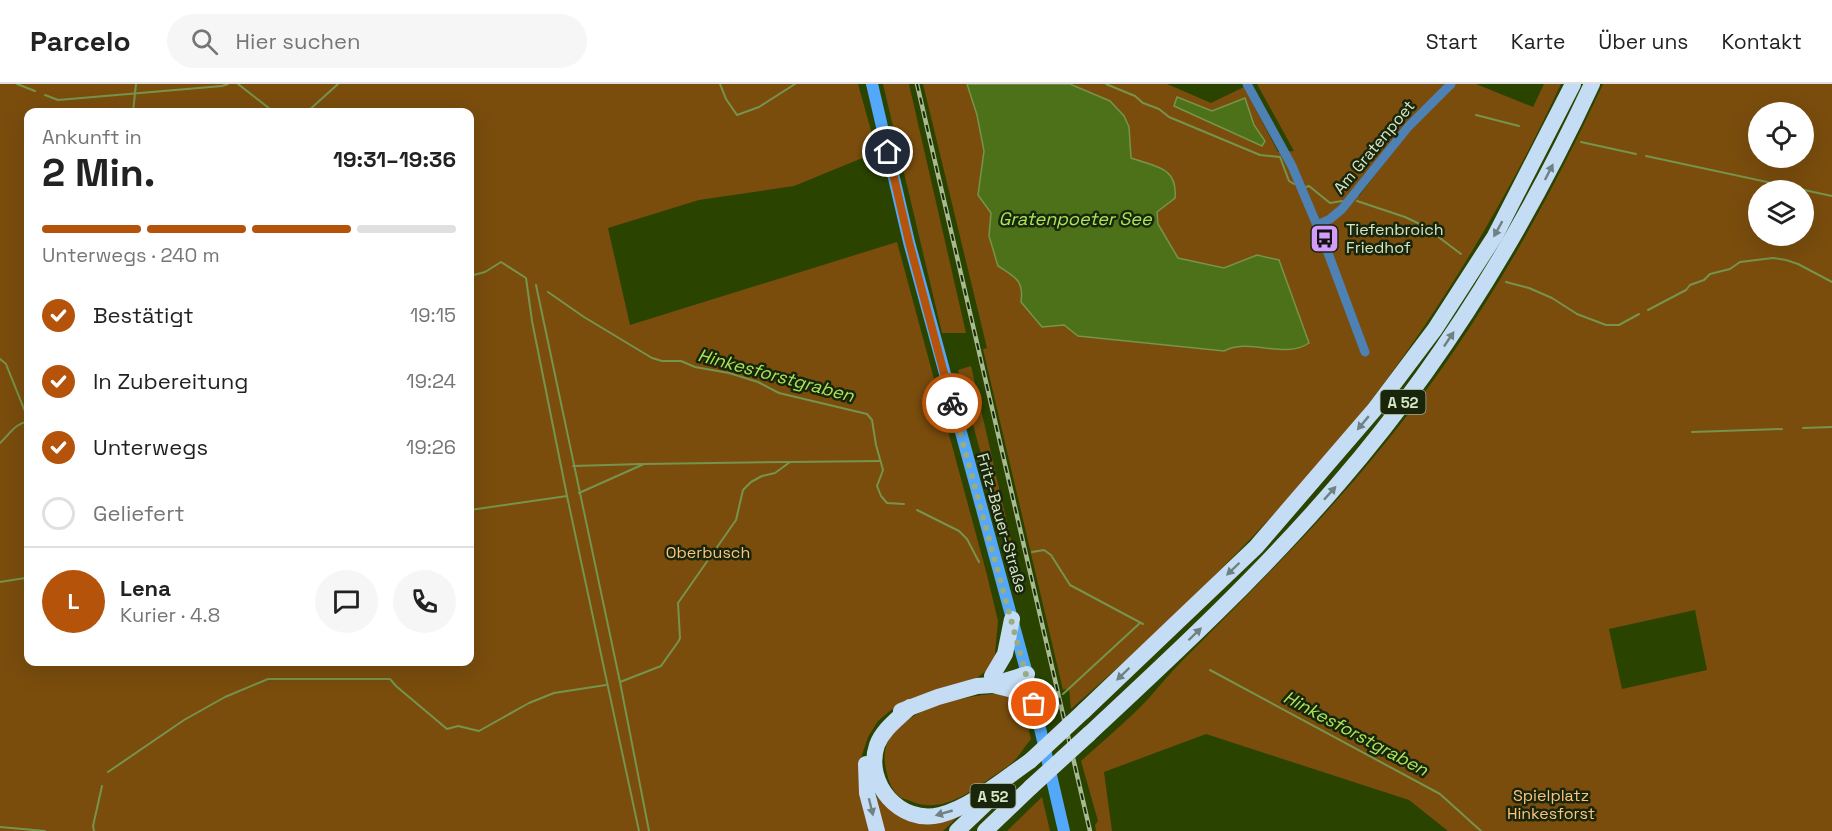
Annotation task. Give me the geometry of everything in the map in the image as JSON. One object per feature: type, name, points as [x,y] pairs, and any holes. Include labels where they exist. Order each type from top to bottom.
[{"type":"highway","name":"A 52","points":[[957,831],[1256,547],[1374,410],[1436,329],[1495,236],[1573,84]]},
{"type":"highway","name":"A 52","points":[[985,831],[1153,675],[1269,560],[1384,429],[1447,344],[1508,245],[1546,177],[1592,84]]},
{"type":"highway","points":[[987,682],[1005,654],[1012,619]]},
{"type":"highway","points":[[877,831],[867,793],[865,774],[866,755],[870,741],[880,725],[893,714],[910,707],[1026,670]]},
{"type":"highway","points":[[987,682],[1013,690],[1034,704]]},
{"type":"highway","points":[[910,707],[885,729],[874,756],[874,769],[878,782],[886,797],[899,808],[913,814],[927,816],[939,815],[956,809],[1030,761]]},
{"type":"main road","name":"Fritz-Bauer-Straße","points":[[872,84],[931,327],[1026,670],[1064,831]]},
{"type":"street","points":[[1247,84],[1292,166],[1365,352]]},
{"type":"street","name":"Am Gratenpoet","points":[[1317,225],[1330,219],[1342,209],[1408,127],[1451,84]]},
{"type":"green space","name":"Oberbusch","points":[[0,84],[858,84],[877,152],[794,186],[699,200],[608,228],[630,325],[897,242],[998,621],[994,664],[977,678],[908,700],[878,721],[868,737],[861,758],[871,831],[0,831]]},
{"type":"green space","points":[[883,84],[909,84],[966,333],[942,333]]},
{"type":"green space","points":[[923,84],[967,84],[977,115],[984,151],[978,195],[991,213],[989,236],[998,266],[1017,278],[1023,290],[1078,336],[1224,351],[1245,346],[1289,349],[1299,348],[1309,343],[1279,260],[1257,255],[1224,268],[1178,259],[1158,224],[1157,211],[1131,158],[1129,127],[1124,116],[1110,101],[1070,84],[1167,84],[1211,103],[1244,87],[1278,152],[1294,151],[1257,84],[1447,84],[1351,192],[1359,196],[1410,130],[1454,84],[1476,84],[1533,107],[1544,84],[1561,84],[1520,166],[1475,246],[1426,323],[1368,405],[1297,488],[1236,554],[1071,709],[1069,688],[1063,690],[983,349],[987,348]]},
{"type":"green space","name":"Spielplatz Hinkesforst","points":[[1603,84],[1832,84],[1832,831],[1448,831],[1409,800],[1206,734],[1104,772],[1112,831],[1096,831],[1095,825],[1098,821],[1081,761],[1148,699],[1284,557],[1382,447],[1415,405],[1476,318],[1504,273],[1556,179]],"holes":[[[1695,610],[1707,670],[1622,689],[1609,629]]]},
{"type":"green space","points":[[971,366],[1014,553],[1008,553],[958,370]]},
{"type":"green space","points":[[1001,693],[1020,706],[1031,739],[1014,761],[974,789],[945,803],[924,805],[897,794],[890,782],[885,764],[886,746],[895,731],[908,719],[945,703]]},
{"type":"green space","points":[[881,795],[907,819],[969,806],[943,831],[880,831],[873,801]]},
{"type":"green space","points":[[1042,797],[1050,831],[1007,831]]},
{"type":"water","name":"Gratenpoeter See","points":[[967,84],[1070,84],[1110,101],[1124,116],[1129,127],[1131,158],[1157,166],[1169,174],[1173,180],[1175,198],[1157,212],[1158,224],[1178,258],[1224,268],[1257,255],[1279,260],[1309,343],[1299,348],[1289,349],[1245,346],[1224,351],[1078,336],[1064,325],[1042,327],[1021,302],[1020,284],[998,266],[989,236],[991,213],[978,195],[984,151],[977,115]]},
{"type":"water","points":[[1177,97],[1212,111],[1245,98],[1254,125],[1265,141],[1262,146],[1174,106]]},
{"type":"waterway","points":[[17,84],[35,91]]},
{"type":"waterway","points":[[133,108],[136,84]]},
{"type":"waterway","points":[[45,95],[58,100],[228,84]]},
{"type":"waterway","points":[[238,84],[269,108]]},
{"type":"waterway","points":[[311,108],[338,84]]},
{"type":"waterway","points":[[720,84],[726,99],[737,115],[759,107],[795,84]]},
{"type":"waterway","points":[[1106,84],[1135,96],[1169,117],[1260,155],[1280,157],[1289,181],[1294,184]]},
{"type":"waterway","points":[[1476,115],[1519,126]]},
{"type":"waterway","points":[[1581,142],[1636,154]]},
{"type":"waterway","points":[[1646,156],[1832,196]]},
{"type":"waterway","points":[[1306,187],[1309,186],[1330,203],[1342,201]]},
{"type":"waterway","points":[[1357,201],[1424,226],[1461,254]]},
{"type":"waterway","points":[[1648,310],[1686,290],[1690,285],[1704,280],[1710,274],[1730,269],[1740,262],[1773,258],[1786,260],[1832,282]]},
{"type":"waterway","points":[[474,275],[485,272],[501,262],[526,278],[532,321],[567,496],[639,831]]},
{"type":"waterway","points":[[1506,282],[1529,288],[1552,298],[1577,314],[1606,325],[1619,325],[1639,314]]},
{"type":"waterway","points":[[536,285],[649,831]]},
{"type":"waterway","name":"Hinkesforstgraben","points":[[548,292],[584,317],[652,358],[662,361],[681,361],[695,367],[729,373],[758,382],[779,393],[867,414],[872,420],[883,470],[877,486],[881,496],[887,503],[904,504]]},
{"type":"waterway","points":[[0,359],[6,364],[24,409]]},
{"type":"waterway","name":"Hinkesforstgraben","points":[[0,443],[16,427],[24,423]]},
{"type":"waterway","points":[[1803,428],[1832,427]]},
{"type":"waterway","points":[[1692,432],[1782,429]]},
{"type":"waterway","points":[[620,682],[661,666],[678,642],[680,638],[678,603],[736,520],[743,490],[751,482],[775,473],[790,462],[880,461]]},
{"type":"waterway","points":[[579,493],[644,464],[789,462]]},
{"type":"waterway","points":[[573,466],[642,464]]},
{"type":"waterway","points":[[474,509],[567,496]]},
{"type":"waterway","name":"Hinkesforstgraben","points":[[917,510],[959,531],[967,539],[979,562]]},
{"type":"waterway","name":"Hinkesforstgraben","points":[[1032,552],[1044,550],[1051,555],[1070,585],[1143,624]]},
{"type":"waterway","points":[[0,582],[24,578]]},
{"type":"waterway","points":[[1063,694],[1140,623]]},
{"type":"waterway","name":"Hinkesforstgraben","points":[[1210,670],[1440,794],[1481,831]]},
{"type":"waterway","points":[[108,772],[184,720],[225,697],[268,679],[390,679],[447,729],[458,726],[479,731],[529,703],[554,693],[606,685]]},
{"type":"waterway","points":[[94,831],[93,826],[102,786]]},
{"type":"waterway","points":[[0,827],[45,831]]},
{"type":"railway","points":[[917,84],[1090,831]]},
{"type":"way so far","points":[[952,403],[1034,704]]},
{"type":"place","name":"Tiefenbroich Friedhof","points":[[1325,238]]},
{"type":"route","points":[[888,152],[909,242],[952,403]]}]
